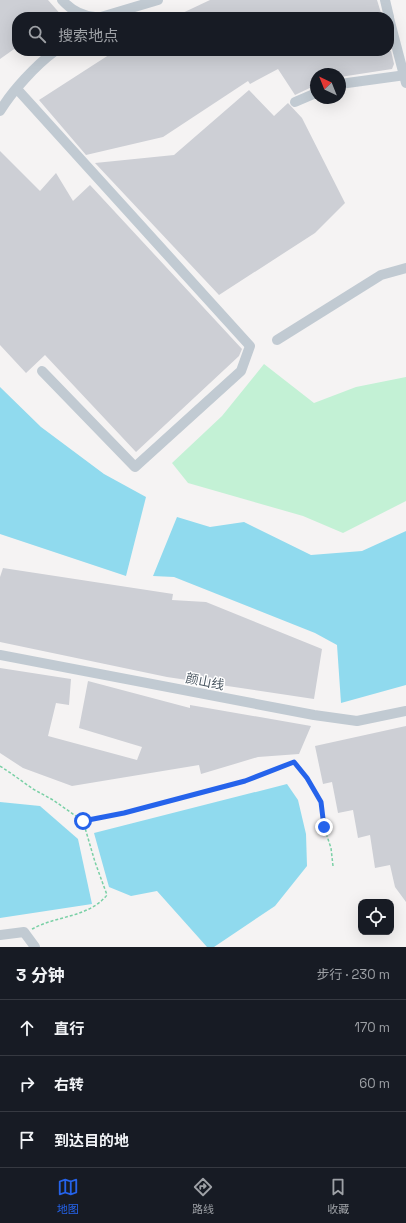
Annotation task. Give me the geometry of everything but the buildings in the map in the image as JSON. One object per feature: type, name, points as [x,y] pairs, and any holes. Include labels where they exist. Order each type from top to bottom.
[{"type":"street","points":[[62,0],[70,9],[77,12]]},
{"type":"street","points":[[118,12],[158,0]]},
{"type":"street","points":[[384,0],[388,12]]},
{"type":"street","points":[[346,83],[405,78],[394,36]]},
{"type":"street","points":[[0,111],[42,60],[48,56]]},
{"type":"street","points":[[17,89],[250,346],[241,371],[136,467],[42,371]]},
{"type":"street","points":[[296,102],[310,96]]},
{"type":"street","points":[[277,340],[381,275],[406,268]]},
{"type":"street","name":"颜山线","points":[[0,655],[314,715],[357,721],[406,711]]},
{"type":"street","points":[[0,935],[24,932],[35,947]]},
{"type":"path","points":[[83,821],[124,813],[245,781],[294,762],[307,778],[321,802],[324,827],[331,848],[333,866]]},
{"type":"path","points":[[0,766],[33,789],[54,800],[83,821],[107,895],[102,902],[88,910],[50,921],[24,932]]},
{"type":"green space","points":[[264,364],[314,403],[356,387],[406,377],[406,501],[343,533],[303,516],[188,483],[172,463],[222,416]]},
{"type":"water","points":[[0,387],[41,427],[104,474],[146,497],[126,576],[0,534]]},
{"type":"water","points":[[177,517],[210,527],[244,522],[311,555],[362,551],[406,531],[406,685],[341,703],[337,645],[315,633],[174,577],[153,576]]},
{"type":"water","points":[[287,784],[298,800],[306,834],[307,866],[275,906],[214,947],[207,947],[157,891],[131,896],[109,887],[94,833]]},
{"type":"water","points":[[0,802],[40,806],[78,839],[92,904],[0,918]]},
{"type":"route","points":[[83,821],[124,813],[245,781],[294,762],[307,778],[321,802],[324,827]]}]
